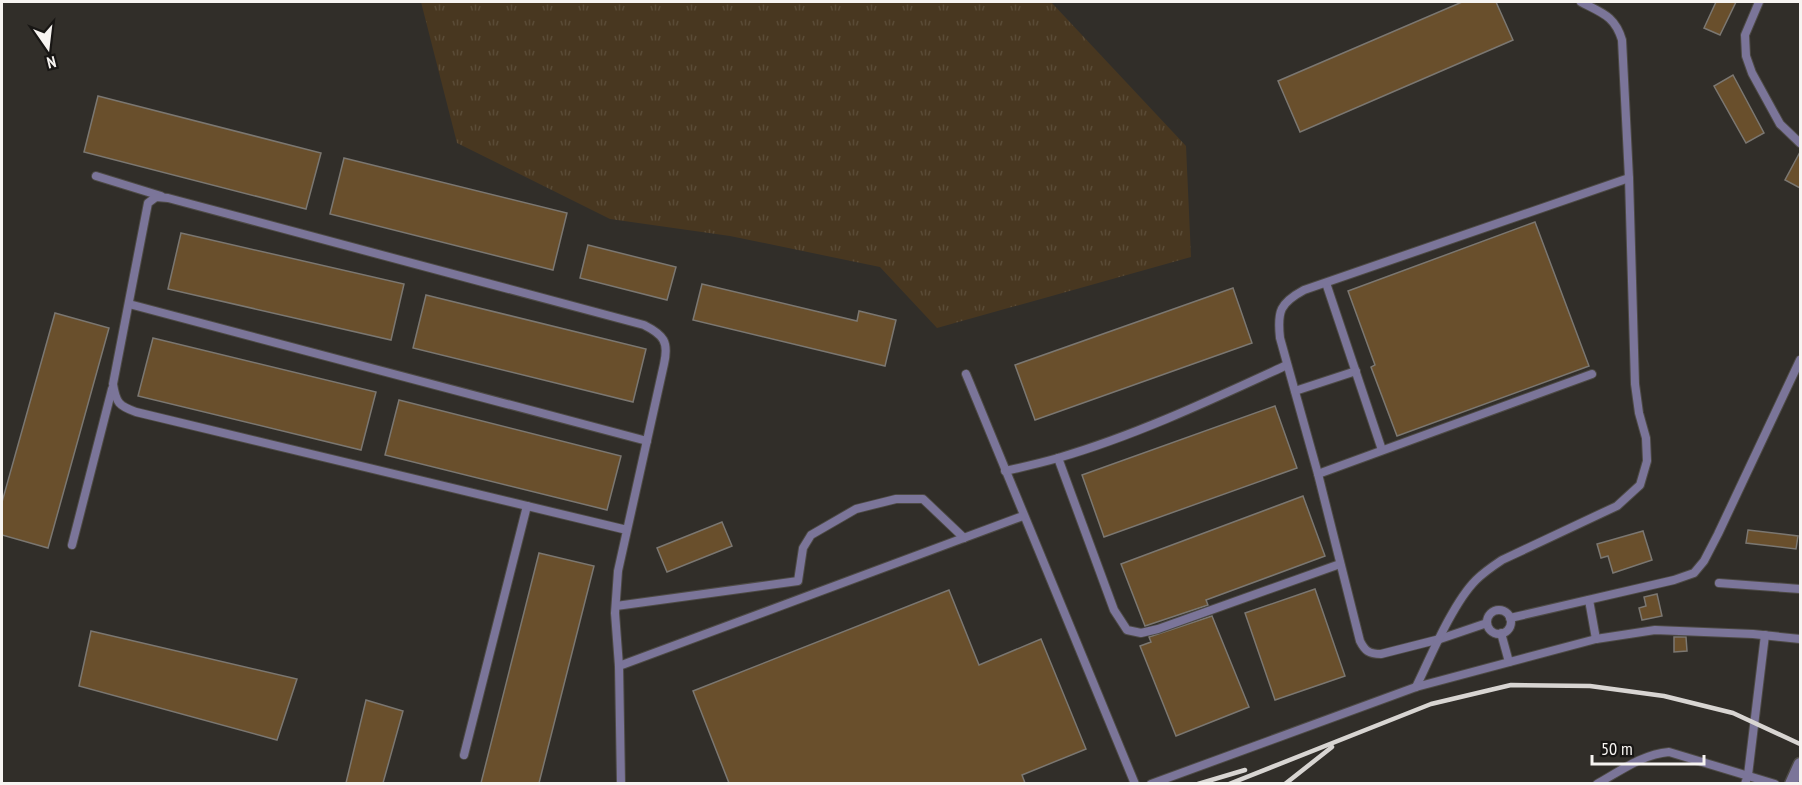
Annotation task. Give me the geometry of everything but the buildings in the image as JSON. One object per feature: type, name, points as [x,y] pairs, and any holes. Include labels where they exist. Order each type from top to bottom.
[{"type":"street","points":[[1791,783],[1800,764]]},
{"type":"lane","points":[[1416,687],[1453,613],[1474,582],[1486,570],[1502,560],[1617,506],[1640,485],[1647,461],[1646,438],[1639,413],[1635,384],[1622,40],[1618,27],[1610,18],[1581,2]]},
{"type":"lane","points":[[1759,2],[1744,35],[1746,56],[1752,73],[1780,124],[1800,143]]},
{"type":"lane","points":[[96,176],[168,198],[644,325],[657,332],[664,341],[667,351],[618,571],[616,606],[621,783]]},
{"type":"lane","points":[[1487,623],[1440,639],[1381,654],[1371,654],[1365,650],[1360,641],[1318,474],[1280,338],[1278,323],[1280,311],[1288,299],[1304,290],[1629,178]]},
{"type":"lane","points":[[72,545],[113,384],[148,203],[156,197],[168,198]]},
{"type":"lane","points":[[1326,282],[1382,450]]},
{"type":"lane","points":[[129,304],[647,441]]},
{"type":"lane","points":[[1510,618],[1674,580],[1694,573],[1704,561],[1718,534],[1800,360]]},
{"type":"lane","points":[[1005,471],[1058,458],[1186,411],[1287,365]]},
{"type":"lane","points":[[1295,392],[1356,371]]},
{"type":"lane","points":[[966,374],[1135,783]]},
{"type":"lane","points":[[1318,474],[1592,374]]},
{"type":"lane","points":[[113,384],[115,397],[122,407],[136,412],[627,530]]},
{"type":"lane","points":[[1058,458],[1114,610],[1127,630],[1141,633],[1158,629],[1340,564]]},
{"type":"lane","points":[[616,606],[798,581],[803,548],[811,535],[856,509],[896,499],[922,499],[964,538]]},
{"type":"lane","points":[[464,755],[527,506]]},
{"type":"lane","points":[[619,666],[1023,516]]},
{"type":"lane","points":[[1719,583],[1800,590]]},
{"type":"lane","points":[[1589,600],[1596,639]]},
{"type":"lane","points":[[1498,610],[1508,614],[1510,618],[1509,628],[1501,633],[1491,631],[1487,623],[1490,614],[1498,610]]},
{"type":"lane","points":[[1151,783],[1416,687],[1596,639],[1655,630],[1766,635],[1800,639]]},
{"type":"lane","points":[[1501,633],[1509,662]]},
{"type":"lane","points":[[1747,779],[1766,635]]},
{"type":"lane","points":[[1597,783],[1642,759],[1656,753],[1669,752],[1747,779],[1775,783]]},
{"type":"green space","points":[[421,2],[1051,2],[1186,146],[1191,257],[937,328],[880,267],[730,236],[610,219],[457,143]]},
{"type":"railway","points":[[1229,784],[1431,704],[1511,685],[1590,686],[1664,696],[1733,713],[1800,744]]},
{"type":"railway","points":[[1285,784],[1332,747]]},
{"type":"railway","points":[[1198,784],[1245,770]]}]
